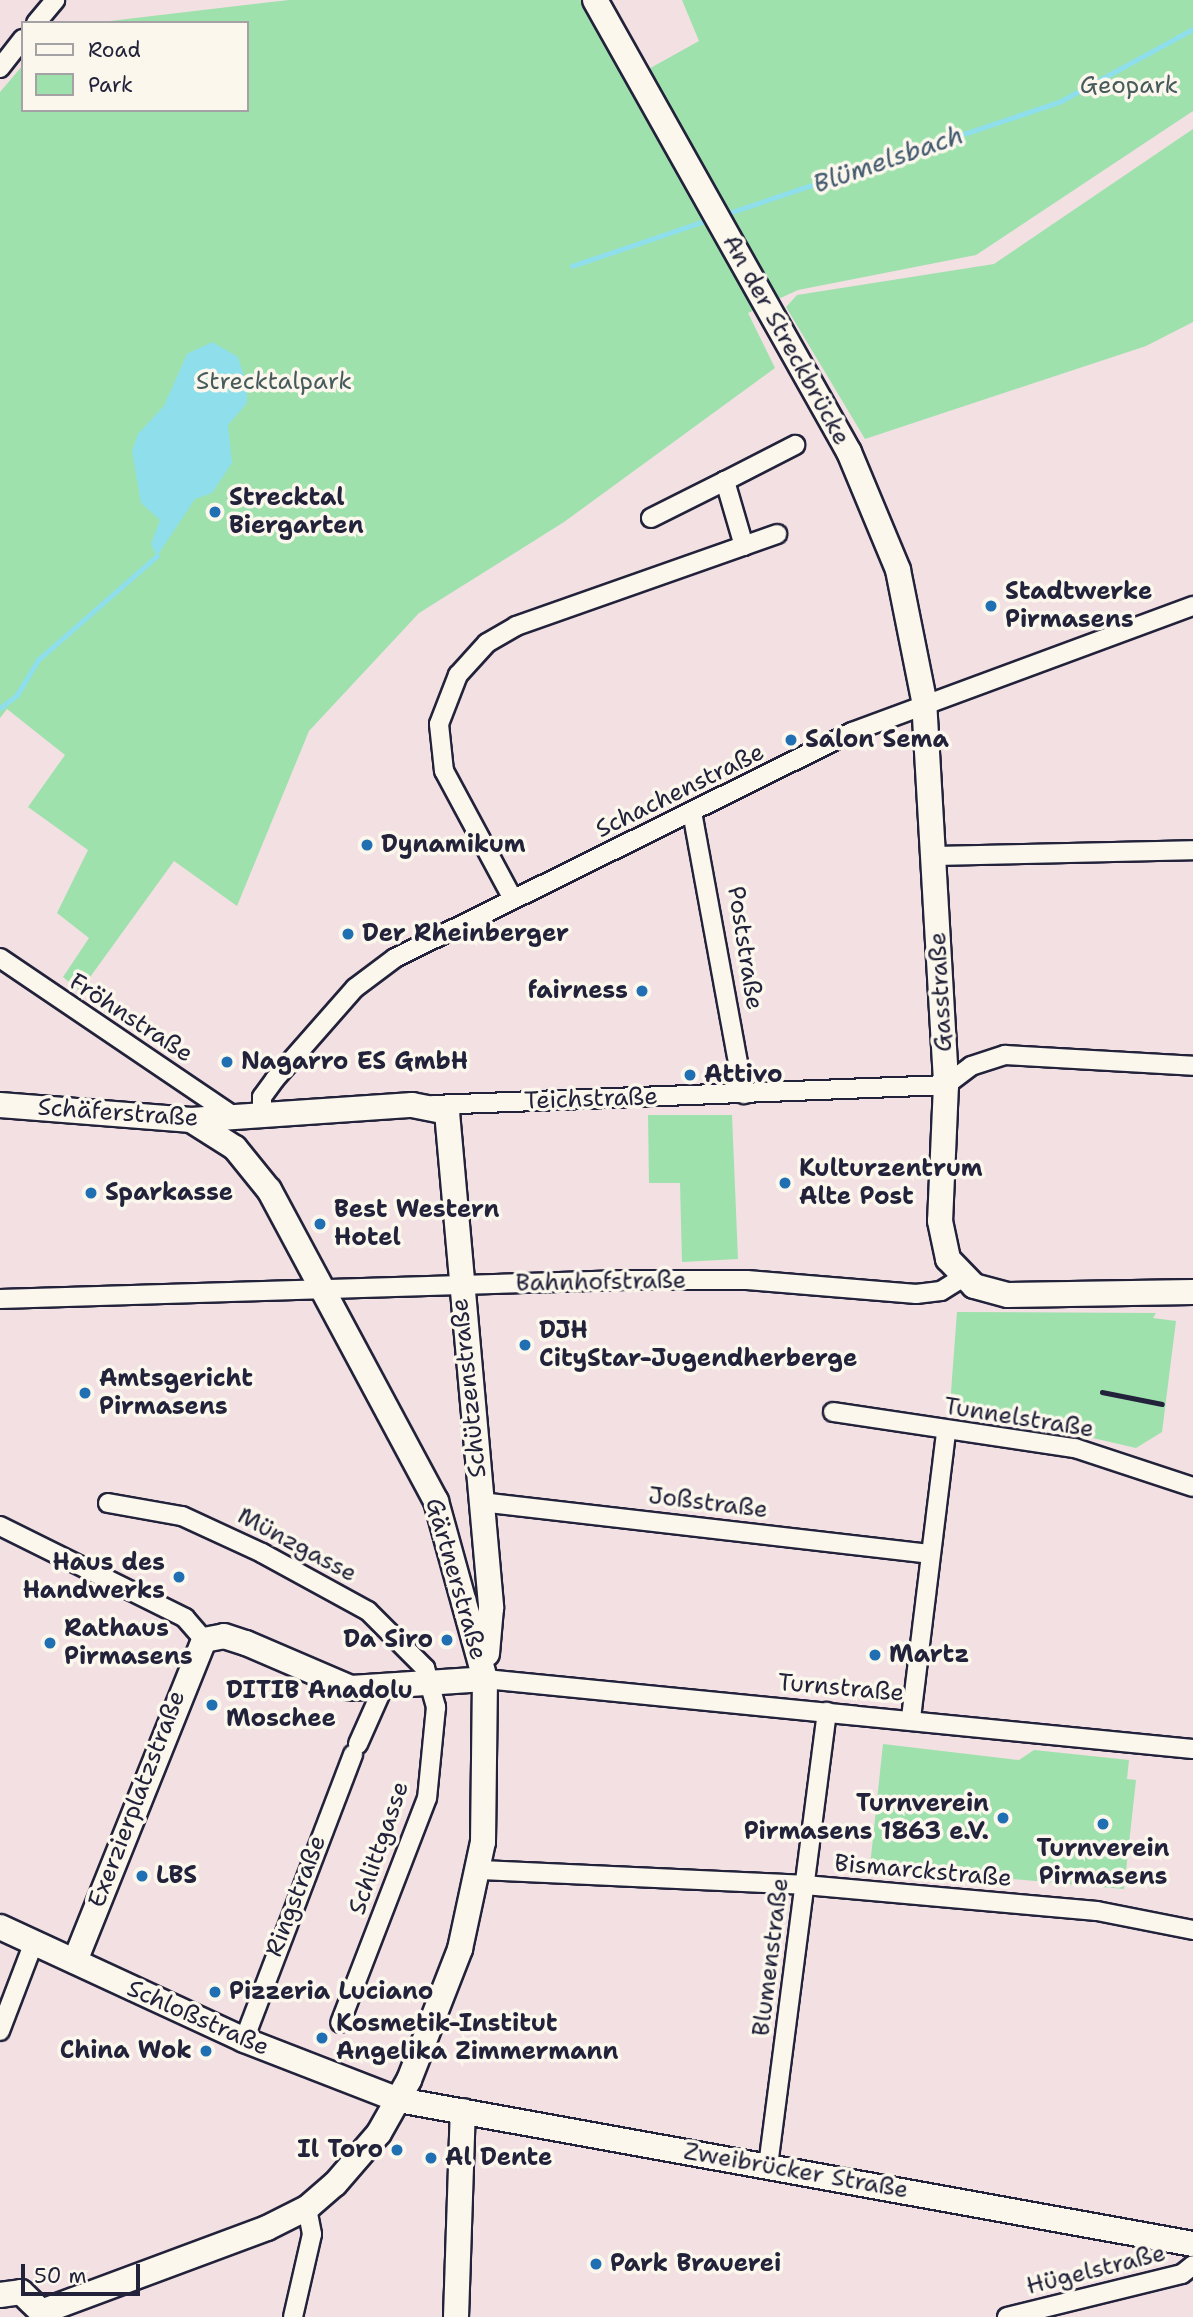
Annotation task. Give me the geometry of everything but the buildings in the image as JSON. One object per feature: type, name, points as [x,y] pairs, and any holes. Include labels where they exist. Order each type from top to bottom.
[{"type":"main road","name":"An der Streckbrücke","points":[[596,3],[849,453],[895,560],[924,700]]},
{"type":"main road","name":"Gasstraße","points":[[924,700],[946,1085],[940,1221],[948,1259],[962,1278]]},
{"type":"main road","name":"Schäferstraße","points":[[0,1105],[191,1120],[236,1118]]},
{"type":"main road","name":"Teichstraße","points":[[236,1118],[271,1118],[433,1105]]},
{"type":"main road","name":"Schützenstraße","points":[[433,1105],[452,1122],[458,1285],[491,1608],[485,1679]]},
{"type":"main road","points":[[249,1163],[255,1135],[271,1118]]},
{"type":"main road","name":"Gärtnerstraße","points":[[46,2314],[228,2246],[307,2208],[359,2156],[399,2100],[448,1984],[479,1870],[486,1808],[485,1679],[436,1501],[328,1293],[249,1163],[191,1120]]},
{"type":"main road","points":[[962,1278],[984,1291],[1033,1296],[1193,1292]]},
{"type":"main road","points":[[204,1640],[224,1636],[334,1684],[382,1690],[485,1679]]},
{"type":"main road","name":"Exerzierplatzstraße","points":[[75,1961],[204,1640]]},
{"type":"main road","name":"Schloßstraße","points":[[0,1927],[244,2040],[399,2100]]},
{"type":"main road","name":"Zweibrücker Straße","points":[[399,2100],[1193,2244]]},
{"type":"main road","points":[[456,2317],[463,2111]]},
{"type":"main road","points":[[0,2295],[21,2292],[46,2314]]},
{"type":"street","points":[[38,21],[55,0]]},
{"type":"street","points":[[0,68],[21,42]]},
{"type":"street","points":[[651,518],[795,446]]},
{"type":"street","points":[[725,481],[744,546]]},
{"type":"street","points":[[513,899],[444,771],[439,724],[458,675],[487,643],[516,626],[777,534]]},
{"type":"street","name":"Schachenstraße","points":[[271,1118],[269,1088],[366,977],[513,899],[924,700],[1193,606]]},
{"type":"street","name":"Poststraße","points":[[692,813],[744,1094]]},
{"type":"street","points":[[933,856],[1193,850]]},
{"type":"street","name":"Fröhnstraße","points":[[1,961],[236,1118]]},
{"type":"street","points":[[946,1085],[971,1066],[1005,1055],[1193,1066]]},
{"type":"street","name":"Teichstraße","points":[[433,1105],[946,1085]]},
{"type":"street","name":"Bahnhofstraße","points":[[0,1299],[328,1293],[458,1285],[747,1280],[916,1294],[941,1291],[962,1278]]},
{"type":"street","name":"Tunnelstraße","points":[[833,1412],[946,1431],[1075,1448],[1193,1487]]},
{"type":"street","points":[[911,1718],[946,1431]]},
{"type":"street","name":"Joßstraße","points":[[481,1502],[929,1555]]},
{"type":"street","name":"Münzgasse","points":[[108,1503],[206,1526],[340,1595],[384,1625],[430,1683]]},
{"type":"street","points":[[0,1526],[185,1618],[204,1640]]},
{"type":"street","name":"Turnstraße","points":[[485,1679],[911,1718],[1193,1749]]},
{"type":"street","name":"Schlittgasse","points":[[343,2018],[427,1798],[436,1707],[430,1683]]},
{"type":"street","name":"Ringstraße","points":[[244,2040],[356,1749],[382,1690]]},
{"type":"street","name":"Blumenstraße","points":[[768,2166],[827,1712]]},
{"type":"street","name":"Bismarckstraße","points":[[479,1870],[805,1885],[1097,1911],[1193,1930]]},
{"type":"street","points":[[0,2031],[34,1942]]},
{"type":"street","points":[[293,2317],[312,2234],[307,2208]]},
{"type":"street","name":"Hügelstraße","points":[[1007,2317],[1182,2274],[1193,2265]]},
{"type":"green space","name":"Strecktalpark","points":[[289,0],[582,0],[627,81],[699,41],[682,0],[1193,0],[1193,111],[976,255],[798,290],[748,313],[775,368],[564,522],[419,613],[309,731],[237,906],[174,861],[80,991],[63,977],[89,938],[57,913],[88,850],[28,807],[65,755],[7,709],[0,718],[0,92],[21,67],[21,112],[248,112],[248,21],[110,21]]},
{"type":"green space","points":[[1193,129],[1193,322],[1146,346],[865,439],[786,307],[797,295],[994,264]]},
{"type":"green space","points":[[648,1115],[732,1115],[738,1259],[682,1262],[680,1183],[649,1183]]},
{"type":"green space","points":[[957,1312],[1156,1313],[1153,1318],[1176,1321],[1162,1432],[1136,1448],[950,1405]]},
{"type":"green space","name":"Turnverein Pirmasens 1863 e.V.","points":[[883,1744],[1019,1760],[1034,1750],[1129,1760],[1127,1779],[1136,1780],[1124,1889],[870,1866]]},
{"type":"water","points":[[212,342],[238,357],[247,386],[247,403],[228,425],[232,463],[212,493],[195,499],[157,556],[151,544],[160,520],[141,503],[132,451],[138,434],[164,406],[187,354]]},
{"type":"waterway","name":"Blümelsbach","points":[[726,214],[1061,101],[1193,29]]},
{"type":"waterway","name":"Blümelsbach","points":[[572,266],[708,220]]},
{"type":"waterway","points":[[0,708],[17,695],[38,660],[157,556]]},
{"type":"railway","points":[[1102,1392],[1162,1404]]},
{"type":"place","name":"Strecktal Biergarten","points":[[215,512]]},
{"type":"place","name":"Stadtwerke Pirmasens","points":[[991,606]]},
{"type":"place","name":"Salon Sema","points":[[791,740]]},
{"type":"place","name":"Dynamikum","points":[[367,845]]},
{"type":"place","name":"Der Rheinberger","points":[[348,934]]},
{"type":"place","name":"fairness","points":[[642,991]]},
{"type":"place","name":"Nagarro ES GmbH","points":[[227,1062]]},
{"type":"place","name":"Attivo","points":[[690,1075]]},
{"type":"place","name":"Kulturzentrum Alte Post","points":[[785,1183]]},
{"type":"place","name":"Sparkasse","points":[[91,1193]]},
{"type":"place","name":"Best Western Hotel","points":[[320,1224]]},
{"type":"place","name":"DJH CityStar-Jugendherberge","points":[[525,1345]]},
{"type":"place","name":"Amtsgericht Pirmasens","points":[[85,1393]]},
{"type":"place","name":"Haus des Handwerks","points":[[179,1577]]},
{"type":"place","name":"Da Siro","points":[[447,1640]]},
{"type":"place","name":"Rathaus Pirmasens","points":[[50,1643]]},
{"type":"place","name":"Martz","points":[[875,1655]]},
{"type":"place","name":"DITIB Anadolu Moschee","points":[[212,1705]]},
{"type":"place","name":"Turnverein Pirmasens 1863 e.V.","points":[[1003,1818]]},
{"type":"place","name":"Turnverein Pirmasens","points":[[1103,1824]]},
{"type":"place","name":"LBS","points":[[142,1876]]},
{"type":"place","name":"Pizzeria Luciano","points":[[215,1992]]},
{"type":"place","name":"Kosmetik-Institut Angelika Zimmermann","points":[[322,2038]]},
{"type":"place","name":"China Wok","points":[[206,2051]]},
{"type":"place","name":"Il Toro","points":[[397,2150]]},
{"type":"place","name":"Al Dente","points":[[431,2158]]},
{"type":"place","name":"Park Brauerei","points":[[596,2264]]},
{"type":"park label","name":"Geopark","points":[[1129,86]]}]
